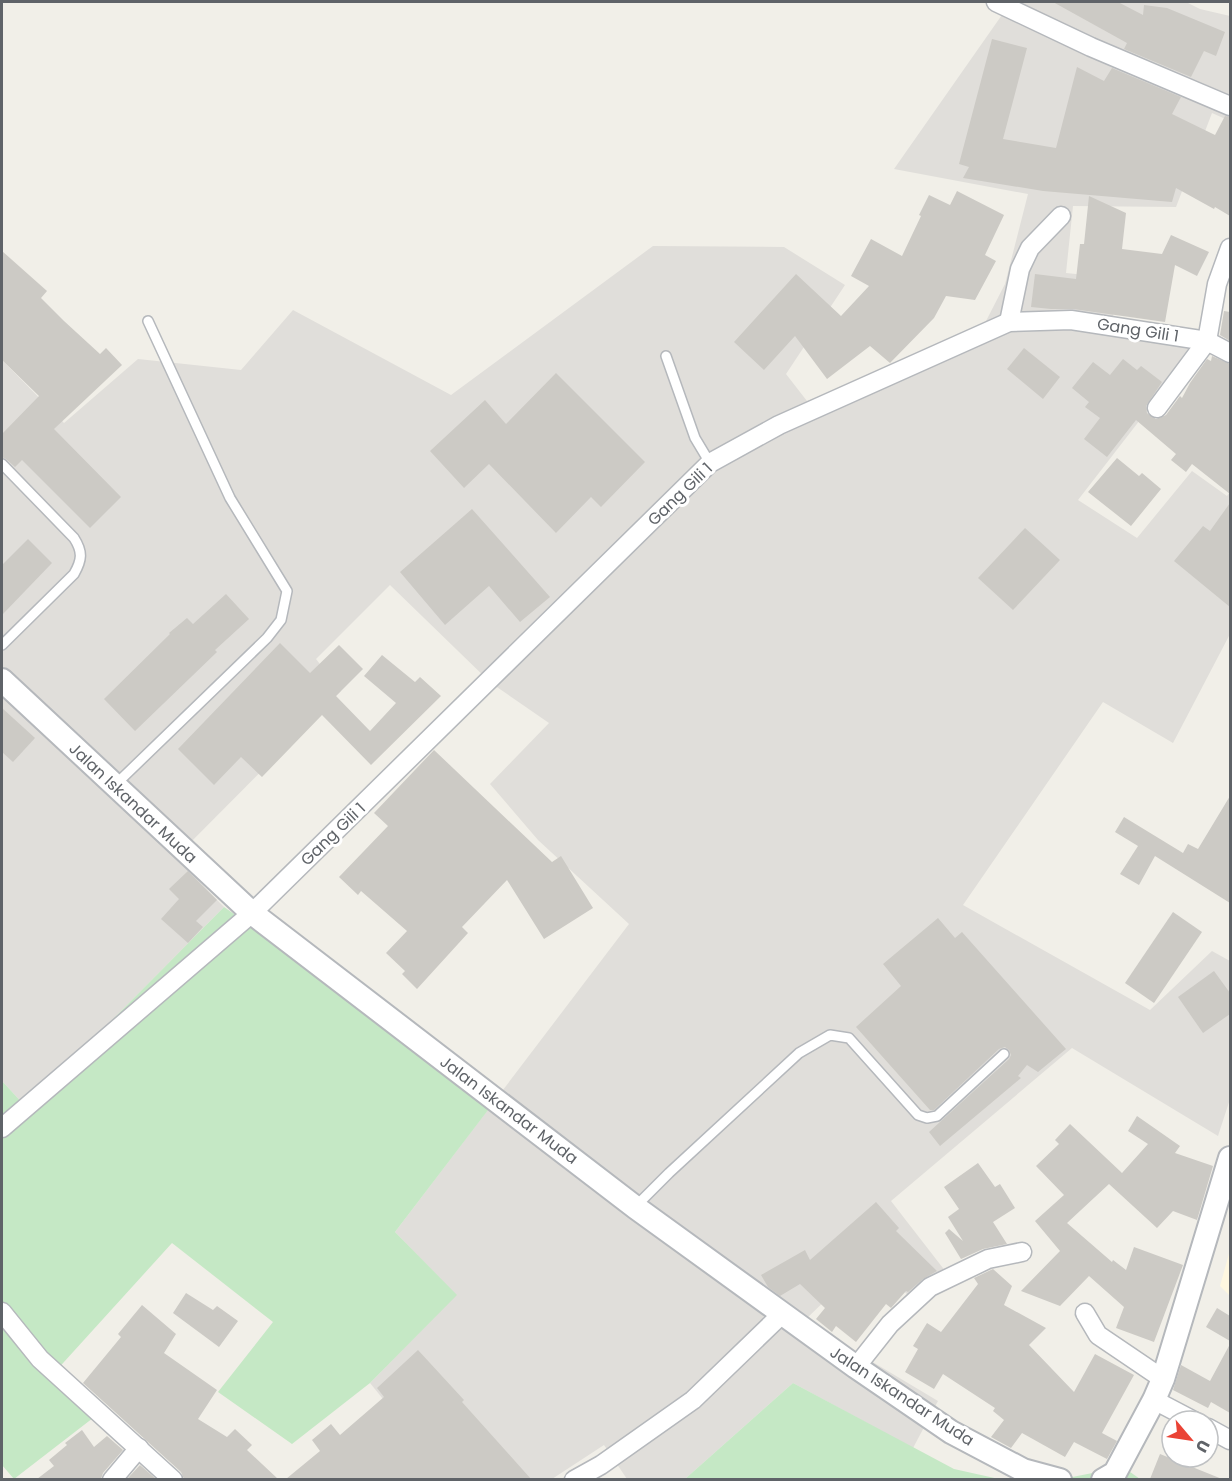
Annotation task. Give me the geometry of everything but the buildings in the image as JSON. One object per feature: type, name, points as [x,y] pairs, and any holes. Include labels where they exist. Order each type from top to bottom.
[{"type":"street","points":[[996,2],[1091,47],[1230,106]]},
{"type":"street","points":[[1009,322],[1020,269],[1030,248],[1061,216]]},
{"type":"street","points":[[1157,408],[1207,341],[1217,284],[1230,248]]},
{"type":"street","name":"Gang Gili 1","points":[[2,1128],[252,913],[710,463],[779,425],[1009,322],[1071,320],[1207,341],[1230,353]]},
{"type":"street","name":"Jalan Iskandar Muda","points":[[2,680],[252,913],[635,1207],[856,1367],[951,1432],[1023,1470],[1060,1479]]},
{"type":"street","points":[[1103,1479],[1115,1473],[1163,1379],[1230,1158]]},
{"type":"street","points":[[856,1367],[890,1324],[930,1287],[988,1259],[1022,1252]]},
{"type":"street","points":[[2,1312],[40,1359],[173,1479]]},
{"type":"street","points":[[1085,1313],[1098,1335],[1163,1379]]},
{"type":"street","points":[[574,1479],[606,1472],[693,1400],[782,1314]]},
{"type":"street","points":[[1154,1400],[1171,1409]]},
{"type":"street","points":[[111,1479],[139,1448]]},
{"type":"lane","points":[[114,785],[267,638],[281,620],[287,591],[230,498],[148,321]]},
{"type":"lane","points":[[666,356],[695,438],[710,463]]},
{"type":"lane","points":[[2,464],[74,538],[82,550],[81,562],[74,574],[2,645]]},
{"type":"lane","points":[[635,1207],[799,1053],[830,1035],[849,1038],[918,1115],[927,1118],[937,1116],[1004,1054]]},
{"type":"shaded area","points":[[1011,2],[1186,2],[1200,9],[1230,16],[1230,121],[1212,113],[1176,207],[1073,206],[1066,273],[1115,278],[1113,320],[1198,345],[1078,500],[1137,538],[1192,471],[1227,496],[1230,492],[1230,634],[1173,743],[1103,702],[963,905],[1150,1010],[1212,951],[1230,961],[1230,1099],[1218,1136],[1072,1048],[891,1201],[946,1272],[918,1304],[868,1259],[804,1321],[938,1401],[913,1448],[793,1383],[685,1479],[627,1479],[604,1445],[552,1479],[448,1479],[370,1383],[456,1295],[395,1232],[629,924],[538,840],[490,784],[549,723],[491,683],[390,585],[316,659],[341,691],[175,858],[224,907],[26,1107],[2,1081],[2,360],[64,423],[138,359],[241,370],[293,310],[451,395],[653,246],[784,247],[845,285],[786,374],[807,401],[897,366],[985,323],[1005,284],[1028,194],[894,169]]},
{"type":"shaded area","points":[[1230,1250],[1230,1296],[1220,1286]]},
{"type":"green space","points":[[224,907],[498,1097],[395,1232],[457,1295],[370,1383],[292,1444],[218,1392],[273,1322],[172,1243],[54,1373],[93,1418],[14,1479],[2,1465],[2,1081],[26,1107]]},
{"type":"green space","points":[[793,1383],[954,1469],[999,1479],[685,1479]]},
{"type":"green space","points":[[1123,1467],[1140,1479],[1057,1480]]}]
